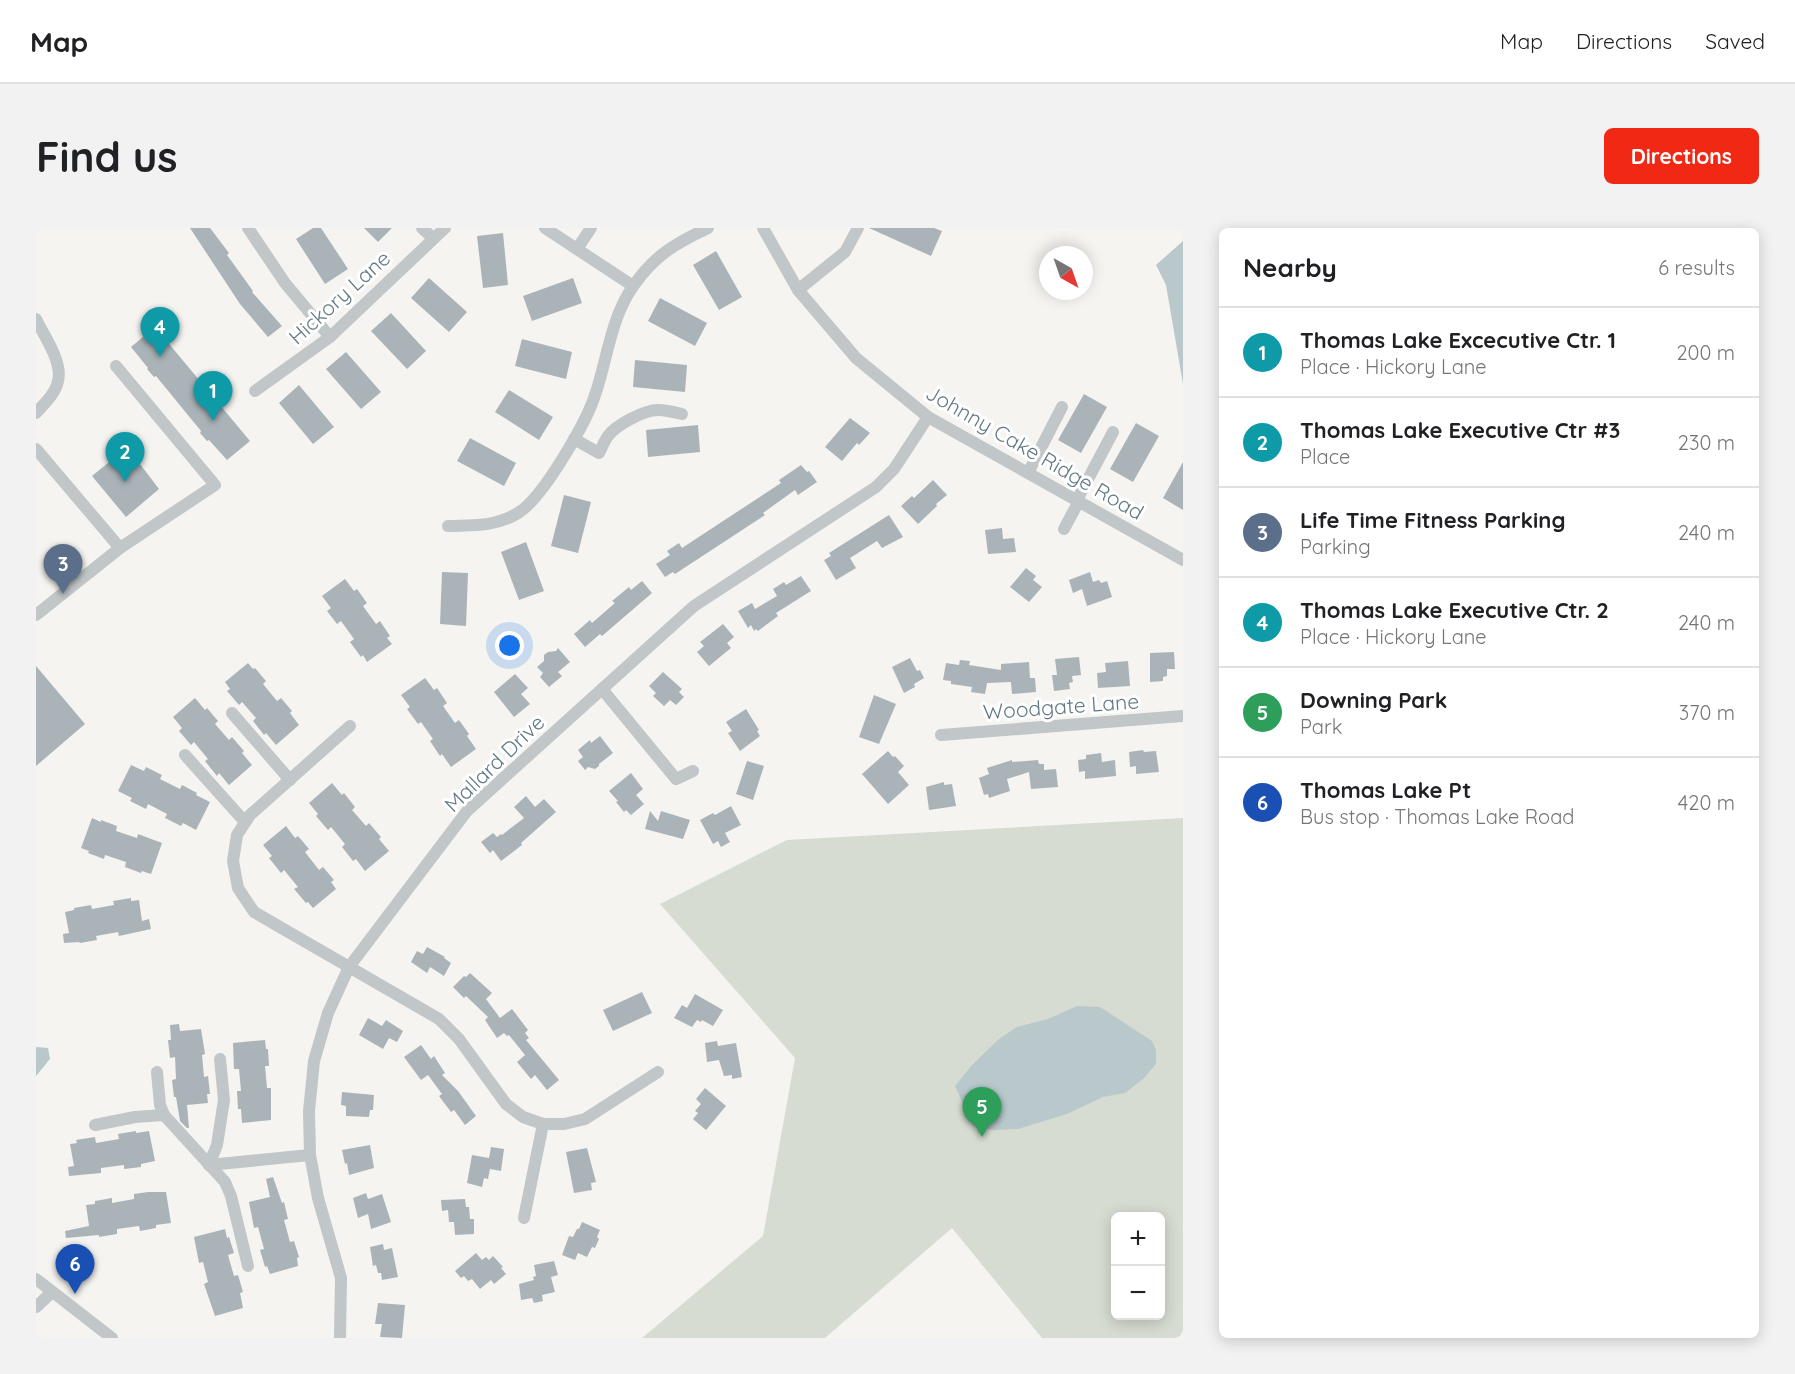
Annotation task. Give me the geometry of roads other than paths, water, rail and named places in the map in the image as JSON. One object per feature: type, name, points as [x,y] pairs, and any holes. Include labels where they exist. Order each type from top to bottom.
[{"type":"street","points":[[248,228],[285,283],[330,337]]},
{"type":"street","points":[[422,228],[433,238]]},
{"type":"street","name":"Hickory Lane","points":[[255,391],[330,337],[445,228]]},
{"type":"street","points":[[544,228],[633,286]]},
{"type":"street","points":[[577,249],[591,228]]},
{"type":"street","points":[[448,526],[490,525],[519,513],[538,495],[574,439],[596,394],[615,319],[633,286],[653,262],[678,242],[708,228]]},
{"type":"street","name":"Johnny Cake Ridge Road","points":[[763,228],[798,290],[856,358],[928,417],[1182,558]]},
{"type":"street","points":[[798,290],[845,252],[858,228]]},
{"type":"street","points":[[36,319],[59,365],[58,382],[50,397],[36,413]]},
{"type":"street","points":[[36,615],[120,548],[215,485],[116,366]]},
{"type":"street","points":[[1028,473],[1062,406]]},
{"type":"street","points":[[574,439],[599,453],[607,437],[615,429],[637,416],[651,410],[682,414]]},
{"type":"street","name":"Mallard Drive","points":[[340,1338],[341,1278],[318,1198],[310,1155],[309,1111],[314,1061],[328,1013],[349,967],[467,811],[694,606],[876,487],[894,469],[928,417]]},
{"type":"street","points":[[1064,529],[1113,432]]},
{"type":"street","points":[[36,448],[120,548]]},
{"type":"street","points":[[602,689],[676,779],[693,771]]},
{"type":"street","points":[[232,713],[290,780]]},
{"type":"street","name":"Woodgate Lane","points":[[941,735],[1183,716]]},
{"type":"street","points":[[350,726],[250,815],[237,836],[232,861],[238,888],[254,912],[439,1019],[459,1039],[506,1104],[523,1117],[543,1124],[564,1125],[585,1119],[658,1072]]},
{"type":"street","points":[[185,756],[245,822]]},
{"type":"street","points":[[209,1166],[217,1145],[224,1100],[219,1059]]},
{"type":"street","points":[[157,1072],[160,1106],[164,1115],[225,1182],[231,1196],[248,1266]]},
{"type":"street","points":[[95,1125],[135,1117],[164,1115]]},
{"type":"street","points":[[525,1218],[543,1124]]},
{"type":"street","points":[[209,1166],[310,1155]]},
{"type":"street","points":[[36,1279],[112,1338]]},
{"type":"street","points":[[36,1307],[52,1292]]},
{"type":"place","name":"Thomas Lake Executive Ctr. 2","points":[[160,357]]},
{"type":"place","name":"Thomas Lake Excecutive Ctr. 1","points":[[213,421]]},
{"type":"place","name":"Thomas Lake Executive Ctr #3","points":[[125,482]]},
{"type":"place","name":"Life Time Fitness Parking","points":[[63,594]]},
{"type":"place","name":"Downing Park","points":[[982,1137]]},
{"type":"place","name":"Thomas Lake Pt","points":[[75,1294]]}]
